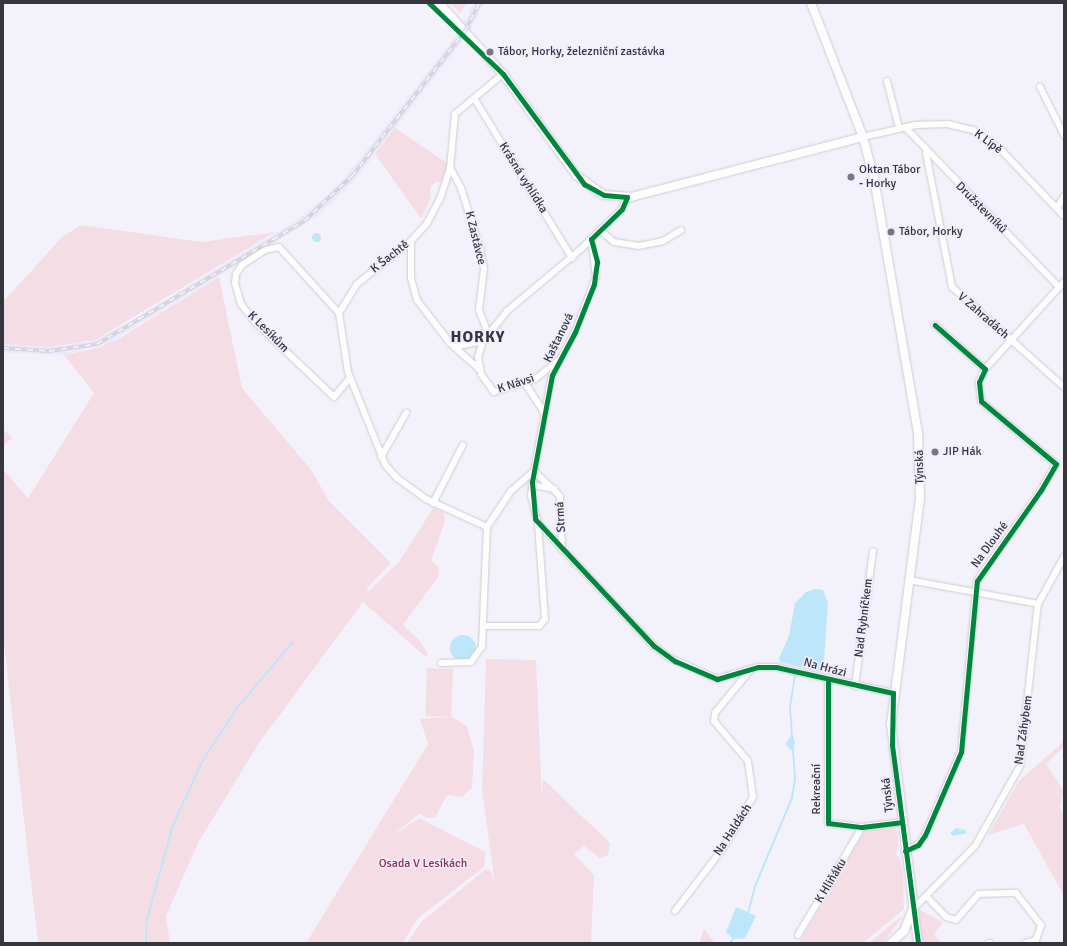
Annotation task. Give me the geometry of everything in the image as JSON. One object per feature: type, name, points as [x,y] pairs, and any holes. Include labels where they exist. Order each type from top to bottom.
[{"type":"main road","points":[[439,3],[503,74],[584,184],[604,195],[627,197],[863,137]]},
{"type":"main road","name":"Týnská","points":[[811,3],[863,137],[879,204],[918,434],[920,498],[893,693],[891,734],[900,822],[918,943]]},
{"type":"main road","points":[[891,943],[904,931],[913,909]]},
{"type":"street","name":"K Šachtě","points":[[339,313],[356,284],[411,241],[435,210],[450,168],[455,114],[503,74]]},
{"type":"street","points":[[887,80],[902,127]]},
{"type":"street","points":[[1040,87],[1064,135]]},
{"type":"street","name":"Krásná vyhlídka","points":[[474,98],[572,258]]},
{"type":"street","name":"K Lípě","points":[[863,137],[902,127],[947,124],[980,133],[1064,216]]},
{"type":"street","name":"Družstevníků","points":[[902,127],[1059,287]]},
{"type":"street","name":"V Zahradách","points":[[926,152],[951,285],[1011,341],[1064,387]]},
{"type":"street","name":"K Zastávce","points":[[450,168],[461,188],[479,245],[484,269],[479,310],[488,334]]},
{"type":"street","points":[[1057,208],[1064,196]]},
{"type":"street","points":[[479,369],[478,357],[488,334],[518,300],[572,258],[592,239],[622,209],[627,197]]},
{"type":"street","points":[[600,230],[614,242],[638,246],[663,241],[681,230]]},
{"type":"street","name":"Kaštanová","points":[[538,523],[532,508],[532,485],[552,375],[575,332],[596,277],[592,239]]},
{"type":"street","name":"K Návsi","points":[[411,241],[414,296],[454,347],[479,369],[494,392],[525,383],[560,359]]},
{"type":"street","name":"K Lesíkům","points":[[339,313],[279,247],[265,250],[242,265],[236,274],[235,284],[241,304],[255,322],[334,397],[350,378]]},
{"type":"street","points":[[935,325],[985,369],[1064,282]]},
{"type":"street","points":[[339,313],[342,347],[350,378],[381,457],[397,478],[433,503],[487,527]]},
{"type":"street","points":[[454,347],[484,341]]},
{"type":"street","name":"Na Dlouhé","points":[[905,851],[918,845],[925,836],[961,752],[974,591],[977,580],[1041,490],[1056,464],[981,401],[979,382],[985,369]]},
{"type":"street","points":[[525,383],[545,414]]},
{"type":"street","points":[[381,457],[406,413]]},
{"type":"street","points":[[433,503],[463,445]]},
{"type":"street","points":[[441,662],[473,660],[482,646],[485,626],[487,527],[511,491],[534,471]]},
{"type":"street","name":"Strmá","points":[[534,471],[554,488],[561,501],[562,550]]},
{"type":"street","points":[[532,485],[554,488]]},
{"type":"street","points":[[485,626],[539,626],[545,619],[538,523]]},
{"type":"street","name":"Na Hrázi","points":[[538,523],[562,550],[665,655],[717,679],[752,668],[786,668],[828,680],[893,693]]},
{"type":"street","name":"Nad Rybníčkem","points":[[855,686],[872,551]]},
{"type":"street","points":[[909,580],[1038,604],[1064,557]]},
{"type":"street","name":"Nad Záhybem","points":[[913,909],[927,898],[975,846],[1020,766],[1038,604]]},
{"type":"street","name":"Na Haldách","points":[[674,911],[727,843],[753,797],[748,761],[714,721],[715,713],[752,668]]},
{"type":"street","name":"Rekreační","points":[[828,680],[826,820],[834,826],[862,827],[900,822]]},
{"type":"street","name":"K Hliňáku","points":[[798,935],[862,827]]},
{"type":"street","points":[[927,898],[946,917],[956,920],[979,894],[1016,893],[1041,925],[1036,940],[1025,943]]},
{"type":"shaded area","points":[[474,3],[484,3],[468,34],[356,179],[318,216],[109,343],[64,355],[3,353],[3,344],[49,347],[87,342],[127,324],[301,217],[337,186],[362,156],[461,29]]},
{"type":"green space","points":[[450,3],[467,3],[460,13]]},
{"type":"green space","points":[[395,128],[447,163],[443,181],[435,182],[430,189],[431,198],[421,219],[375,154]]},
{"type":"green space","points":[[81,225],[202,242],[275,232],[95,340],[49,347],[3,344],[3,302],[62,237]]},
{"type":"green space","points":[[219,277],[242,388],[312,471],[328,500],[391,563],[367,588],[368,592],[398,563],[434,507],[444,513],[445,522],[431,560],[439,568],[438,577],[403,625],[419,640],[427,652],[427,658],[363,602],[259,743],[198,843],[166,916],[170,943],[38,943],[3,635],[3,469],[28,498],[94,393],[64,355],[98,348],[120,338]]},
{"type":"green space","points":[[3,429],[12,438],[3,446]]},
{"type":"green space","points":[[486,659],[536,660],[542,797],[543,779],[610,843],[608,856],[599,858],[584,846],[574,854],[594,875],[591,943],[407,943],[421,922],[486,869],[491,871],[495,884],[482,790]]},
{"type":"green space","points":[[427,668],[453,669],[451,717],[425,716]]},
{"type":"green space","name":"Osada V Lesíkách","points":[[452,717],[467,726],[474,751],[472,788],[462,797],[447,795],[435,818],[426,818],[420,813],[392,836],[419,818],[486,852],[484,867],[417,919],[403,943],[306,943],[428,744],[420,719]]},
{"type":"green space","points":[[1064,741],[1064,747],[1046,764],[1064,791],[1060,808],[1064,814],[1064,896],[1024,824],[988,835],[1019,781]]},
{"type":"green space","points":[[896,826],[899,846],[895,854],[900,858],[903,875],[904,909],[863,943],[799,943],[865,830]]},
{"type":"green space","points":[[913,906],[943,922],[934,935],[942,943],[923,943]]},
{"type":"green space","points":[[903,916],[883,943],[869,943],[895,921]]},
{"type":"green space","points":[[704,929],[715,943],[699,943]]},
{"type":"water","points":[[316,232],[321,237],[316,242],[311,237]]},
{"type":"water","points":[[816,589],[823,590],[828,603],[824,662],[817,671],[780,662],[779,658],[789,636],[795,603],[806,592]]},
{"type":"water","points":[[463,635],[472,639],[476,648],[472,657],[463,661],[454,657],[450,648],[454,639]]},
{"type":"water","points":[[792,733],[795,742],[791,751],[786,744]]},
{"type":"water","points":[[956,828],[965,830],[967,833],[953,836],[950,833]]},
{"type":"water","points":[[736,907],[756,916],[745,938],[733,939],[726,932]]},
{"type":"waterway","points":[[146,943],[147,919],[173,825],[202,762],[236,709],[293,642]]},
{"type":"waterway","points":[[792,736],[790,707],[795,675]]},
{"type":"waterway","points":[[748,913],[756,884],[792,798],[795,778],[793,746]]},
{"type":"waterway","points":[[730,943],[734,937]]},
{"type":"railway","points":[[3,348],[49,351],[97,344],[304,221],[352,176],[465,31],[479,3]]},
{"type":"cycle path","points":[[429,3],[503,74],[584,184],[604,195],[627,197],[622,209],[591,239],[597,262],[594,284],[575,332],[552,375],[532,482],[535,519],[654,646],[675,661],[717,679],[758,667],[776,667],[893,693],[892,745],[918,943]]},
{"type":"cycle path","points":[[905,851],[918,845],[925,835],[961,752],[977,581],[1041,490],[1056,464],[981,401],[979,382],[985,369],[935,325]]},
{"type":"cycle path","points":[[828,680],[828,823],[862,827],[901,822]]},
{"type":"place","name":"Tábor, Horky, železniční zastávka","points":[[490,52]]},
{"type":"place","name":"Oktan Tábor - Horky","points":[[851,177]]},
{"type":"place","name":"Tábor, Horky","points":[[891,232]]},
{"type":"place","name":"JIP Hák","points":[[935,452]]},
{"type":"district","name":"HORKY","points":[[478,337]]}]
